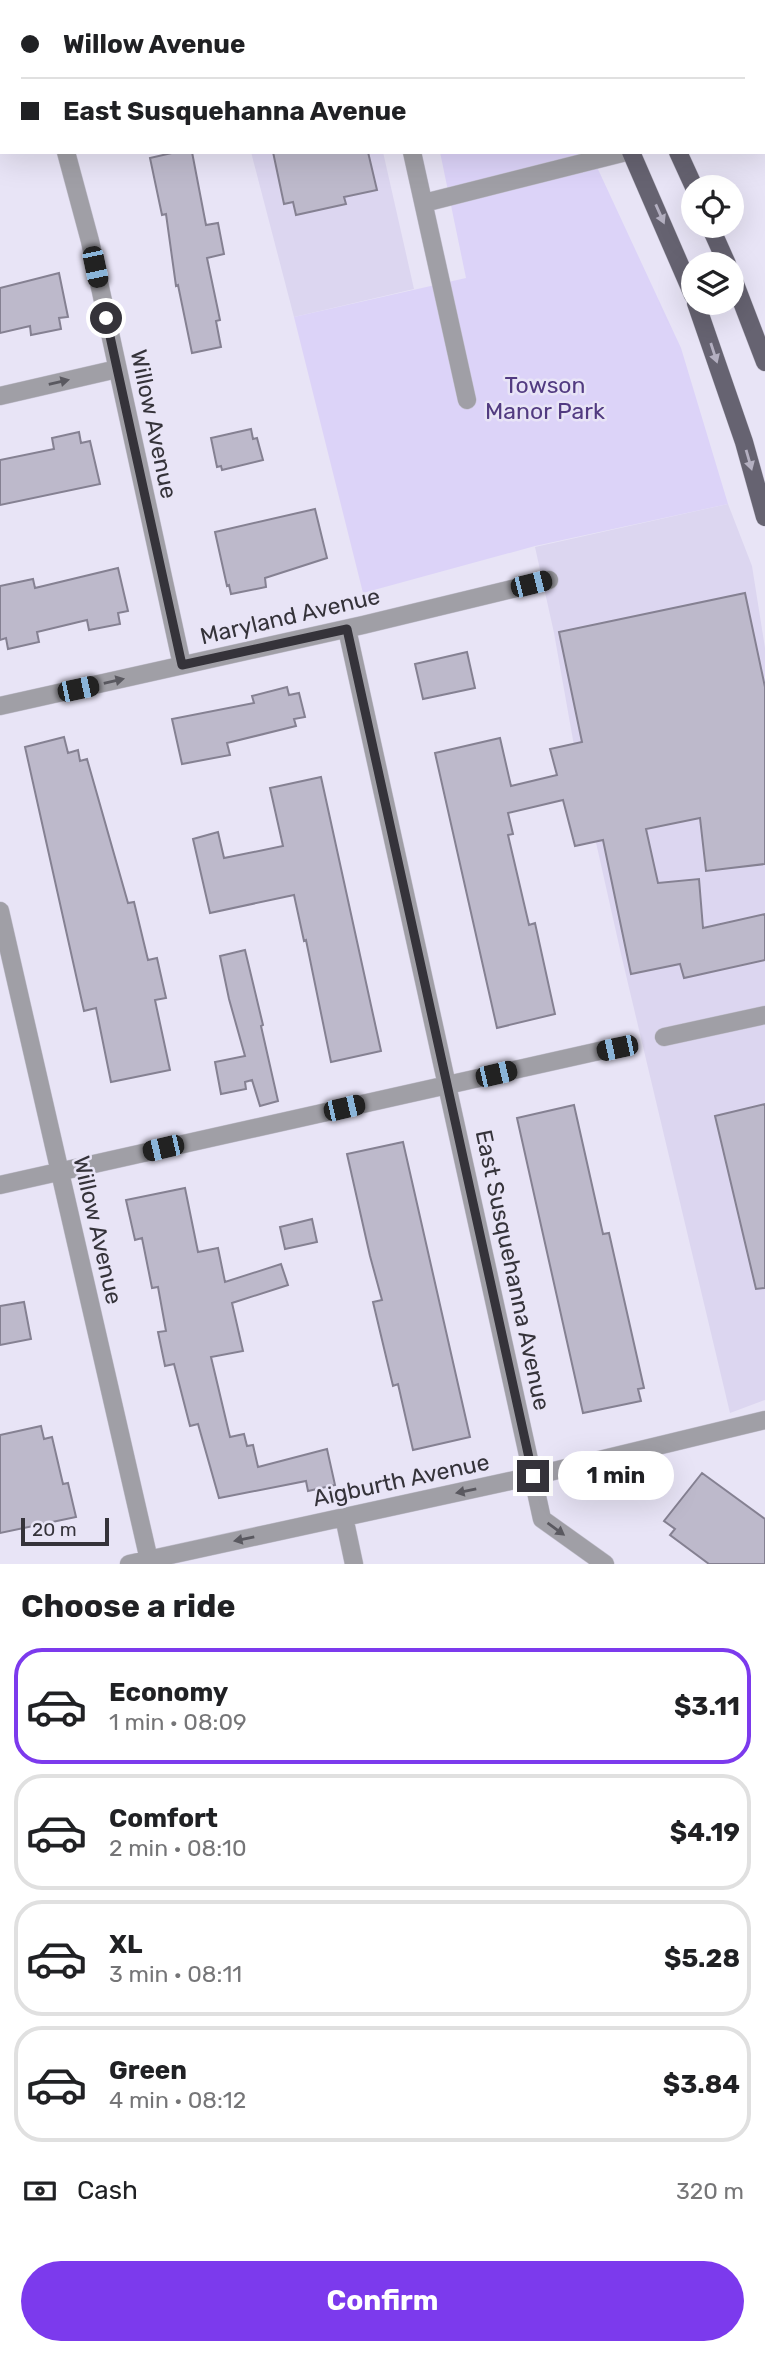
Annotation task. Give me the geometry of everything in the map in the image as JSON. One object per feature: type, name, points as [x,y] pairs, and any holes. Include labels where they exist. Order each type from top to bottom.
[{"type":"main road","points":[[630,154],[681,268]]},
{"type":"main road","points":[[679,154],[689,175]]},
{"type":"main road","points":[[744,304],[765,362]]},
{"type":"main road","points":[[700,315],[744,442],[765,517]]},
{"type":"street","name":"Willow Avenue","points":[[67,154],[90,242],[182,665]]},
{"type":"street","points":[[412,154],[467,400]]},
{"type":"street","points":[[424,203],[621,154]]},
{"type":"street","points":[[0,396],[117,369]]},
{"type":"street","name":"Maryland Avenue","points":[[0,706],[347,629],[549,580]]},
{"type":"street","name":"East Susquehanna Avenue","points":[[347,629],[542,1519],[605,1564]]},
{"type":"street","name":"Willow Avenue","points":[[0,911],[149,1560]]},
{"type":"street","points":[[664,1037],[765,1015]]},
{"type":"street","points":[[0,1185],[617,1048]]},
{"type":"street","name":"Aigburth Avenue","points":[[129,1564],[533,1476],[765,1420]]},
{"type":"street","points":[[344,1517],[354,1564]]},
{"type":"shaded area","points":[[252,154],[383,154],[414,289],[294,317]]},
{"type":"shaded area","points":[[728,504],[752,566],[765,648],[765,1400],[730,1413],[621,954],[573,740],[535,547]]},
{"type":"green space","name":"Towson Manor Park","points":[[440,154],[591,154],[681,348],[728,504],[535,546],[363,593],[294,317],[466,278]]},
{"type":"building","points":[[167,154],[192,154],[206,225],[218,223],[224,254],[207,258],[220,320],[216,321],[221,347],[192,353],[178,285],[176,286],[166,214],[162,215],[150,158]]},
{"type":"building","points":[[273,154],[368,154],[377,190],[344,197],[346,204],[296,215],[293,202],[284,204]]},
{"type":"building","points":[[59,273],[68,317],[59,318],[61,329],[31,335],[30,326],[0,333],[0,288]]},
{"type":"building","points":[[251,429],[253,439],[257,438],[263,460],[222,470],[221,466],[217,467],[211,438]]},
{"type":"building","points":[[79,432],[81,443],[90,441],[100,484],[0,505],[0,460],[54,449],[52,438]]},
{"type":"building","points":[[315,509],[327,558],[265,578],[266,587],[231,594],[215,532]]},
{"type":"building","points":[[118,568],[128,611],[118,613],[120,624],[89,630],[87,620],[37,632],[39,642],[8,649],[6,638],[0,640],[0,586],[33,579],[35,588]]},
{"type":"building","points":[[745,593],[765,687],[765,864],[706,871],[700,818],[646,829],[658,883],[699,879],[703,928],[765,914],[765,960],[684,978],[680,964],[631,974],[603,840],[575,846],[563,800],[508,813],[513,834],[508,835],[529,925],[535,923],[555,1014],[497,1028],[435,753],[500,738],[511,786],[557,775],[550,749],[582,742],[559,632]]},
{"type":"building","points":[[467,652],[475,688],[423,699],[415,664]]},
{"type":"building","points":[[287,687],[289,695],[299,693],[305,717],[294,719],[296,726],[227,743],[230,755],[182,764],[172,719],[254,703],[252,696]]},
{"type":"building","points":[[64,737],[68,753],[78,750],[80,761],[87,759],[128,903],[134,902],[148,960],[157,958],[166,998],[155,1000],[170,1070],[111,1082],[96,1008],[84,1011],[25,747]]},
{"type":"building","points":[[321,777],[381,1051],[331,1062],[294,895],[210,913],[193,839],[218,832],[224,858],[283,846],[270,788]]},
{"type":"building","points":[[245,950],[278,1101],[260,1106],[252,1080],[245,1082],[246,1089],[221,1094],[215,1062],[245,1056],[220,956]]},
{"type":"building","points":[[765,1104],[765,1288],[756,1289],[715,1116]]},
{"type":"building","points":[[574,1105],[603,1234],[609,1233],[644,1388],[638,1389],[641,1401],[583,1413],[517,1118]]},
{"type":"building","points":[[403,1142],[470,1437],[413,1450],[398,1384],[393,1386],[373,1302],[382,1300],[347,1154]]},
{"type":"building","points":[[185,1188],[198,1252],[218,1248],[225,1282],[281,1264],[288,1285],[232,1303],[243,1351],[211,1357],[230,1437],[244,1434],[247,1446],[253,1445],[258,1467],[327,1449],[335,1485],[308,1491],[306,1481],[219,1498],[198,1424],[190,1426],[174,1364],[165,1366],[158,1332],[166,1331],[158,1287],[152,1288],[142,1238],[135,1240],[126,1200]]},
{"type":"building","points":[[312,1219],[317,1242],[285,1249],[280,1227]]},
{"type":"building","points":[[24,1302],[31,1339],[0,1345],[0,1306]]},
{"type":"building","points":[[41,1426],[44,1439],[52,1437],[63,1484],[68,1483],[76,1517],[0,1533],[0,1435]]},
{"type":"building","points":[[702,1473],[765,1519],[765,1564],[709,1564],[670,1535],[675,1529],[664,1521]]},
{"type":"route","points":[[106,318],[182,665],[347,629],[533,1476]]}]
